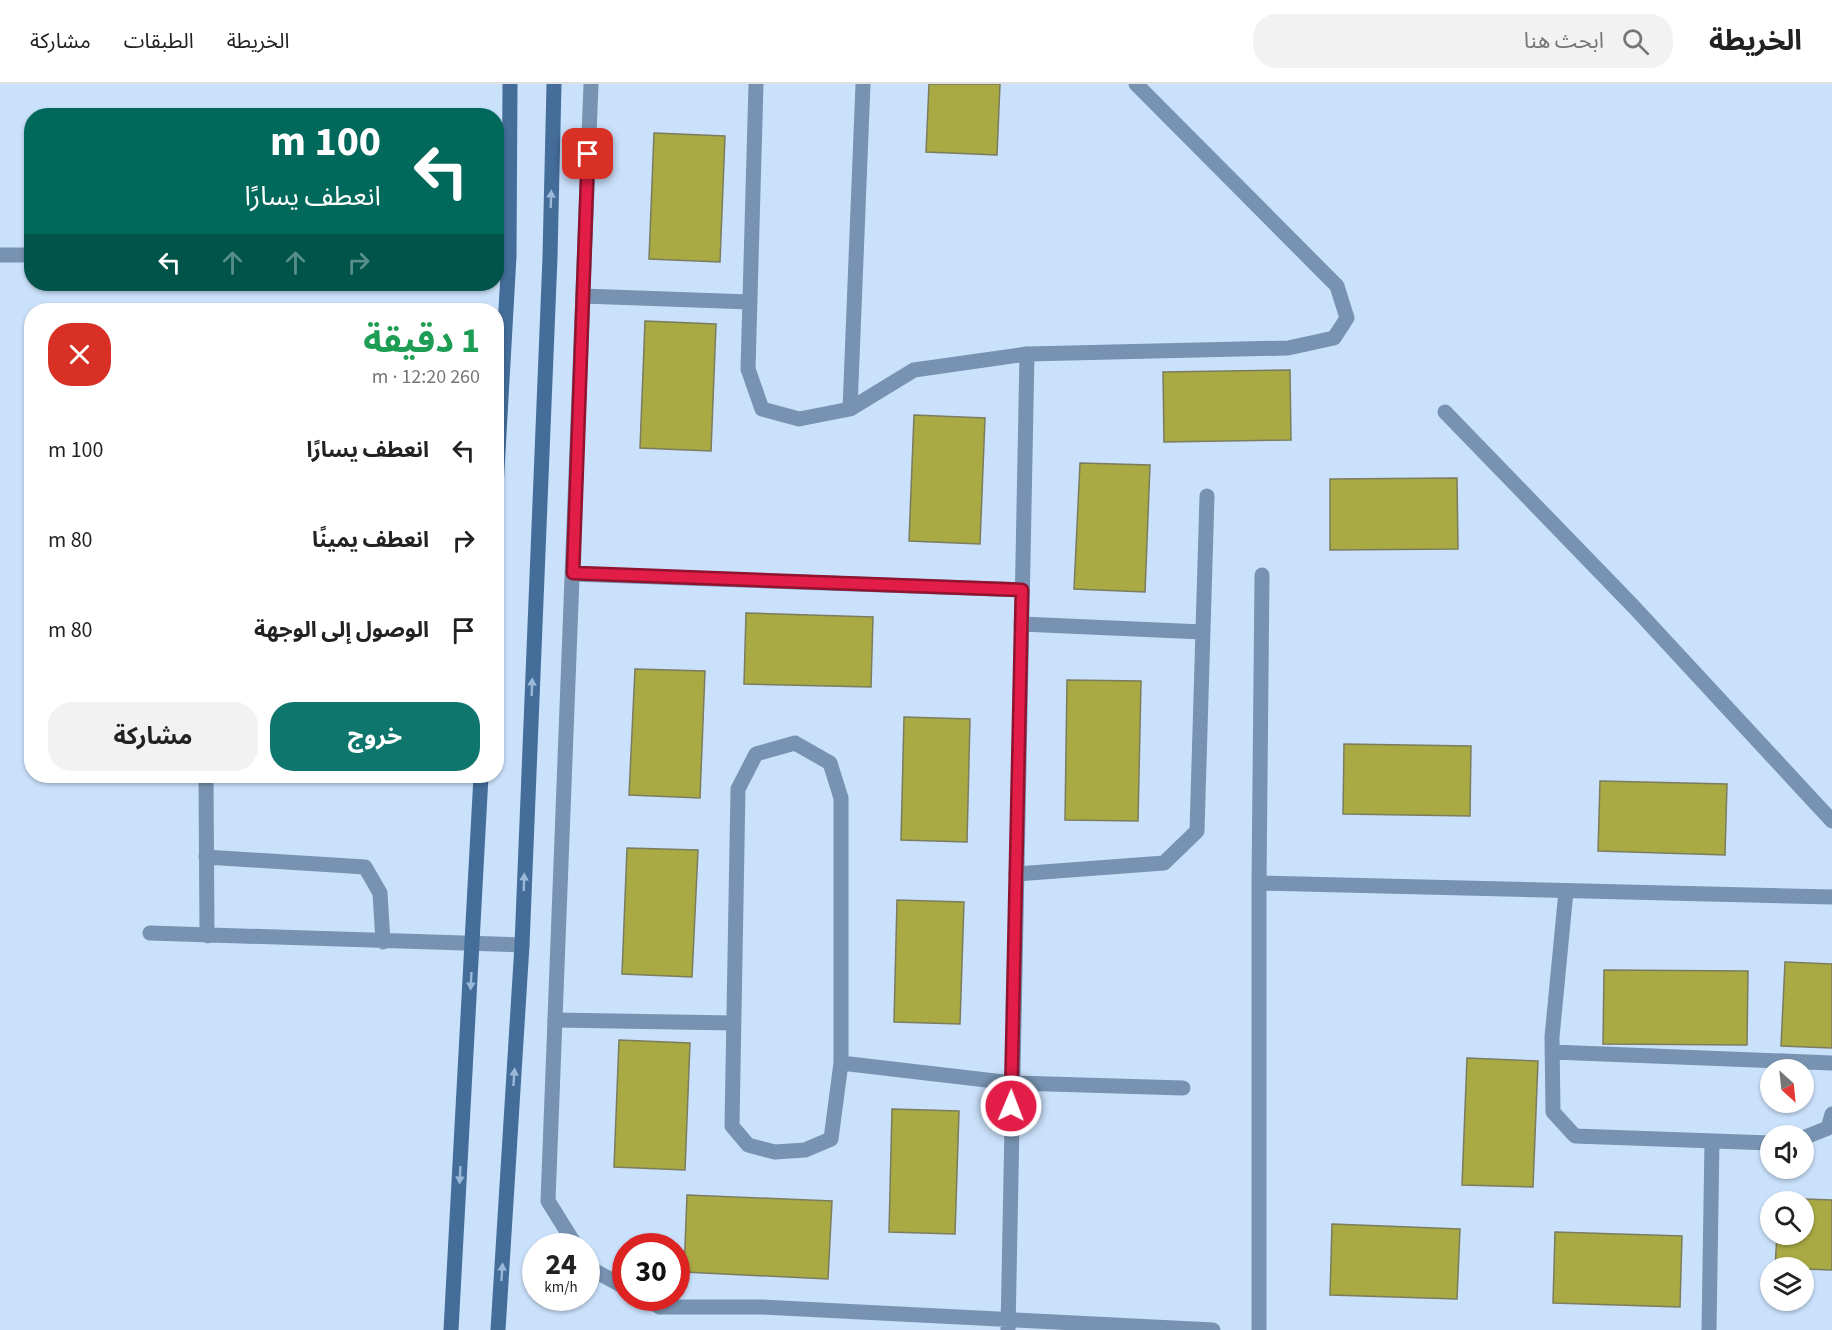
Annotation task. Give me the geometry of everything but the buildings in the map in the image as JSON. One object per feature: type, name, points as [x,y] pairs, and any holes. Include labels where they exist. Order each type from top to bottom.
[{"type":"street","points":[[504,231],[510,84]]},
{"type":"street","points":[[498,1330],[522,945],[550,257],[554,84]]},
{"type":"street","points":[[568,1233],[548,1202],[591,84]]},
{"type":"street","points":[[756,84],[748,369],[762,409],[799,419],[850,409],[914,370],[1027,354],[1288,348],[1334,338],[1347,318],[1337,286],[1136,84]]},
{"type":"street","points":[[850,409],[863,84]]},
{"type":"street","points":[[0,255],[24,255]]},
{"type":"street","points":[[583,296],[750,302]]},
{"type":"street","points":[[1008,1325],[1027,354]]},
{"type":"street","points":[[1445,412],[1633,606],[1832,821]]},
{"type":"street","points":[[1016,874],[1164,863],[1197,831],[1207,496]]},
{"type":"street","points":[[573,573],[1022,590]]},
{"type":"street","points":[[1259,1330],[1262,575]]},
{"type":"street","points":[[1022,624],[1203,632]]},
{"type":"street","points":[[795,743],[830,763],[841,798],[841,1063],[831,1138],[805,1150],[775,1152],[748,1145],[732,1126],[734,1023],[738,789],[756,754],[795,743]]},
{"type":"street","points":[[206,783],[207,936]]},
{"type":"street","points":[[451,1330],[481,783]]},
{"type":"street","points":[[206,857],[365,867],[380,893],[383,942]]},
{"type":"street","points":[[1259,883],[1832,897]]},
{"type":"street","points":[[1566,891],[1552,1037],[1553,1112],[1575,1136],[1760,1143]]},
{"type":"street","points":[[150,933],[522,945]]},
{"type":"street","points":[[555,1020],[734,1023]]},
{"type":"street","points":[[1552,1052],[1832,1063]]},
{"type":"street","points":[[841,1063],[1012,1083],[1183,1088]]},
{"type":"street","points":[[1814,1134],[1828,1128],[1832,1114]]},
{"type":"street","points":[[1709,1330],[1712,1141]]},
{"type":"street","points":[[690,1307],[761,1307],[1008,1325],[1213,1330]]},
{"type":"route","points":[[588,154],[573,573],[1022,590],[1011,1106]]}]
